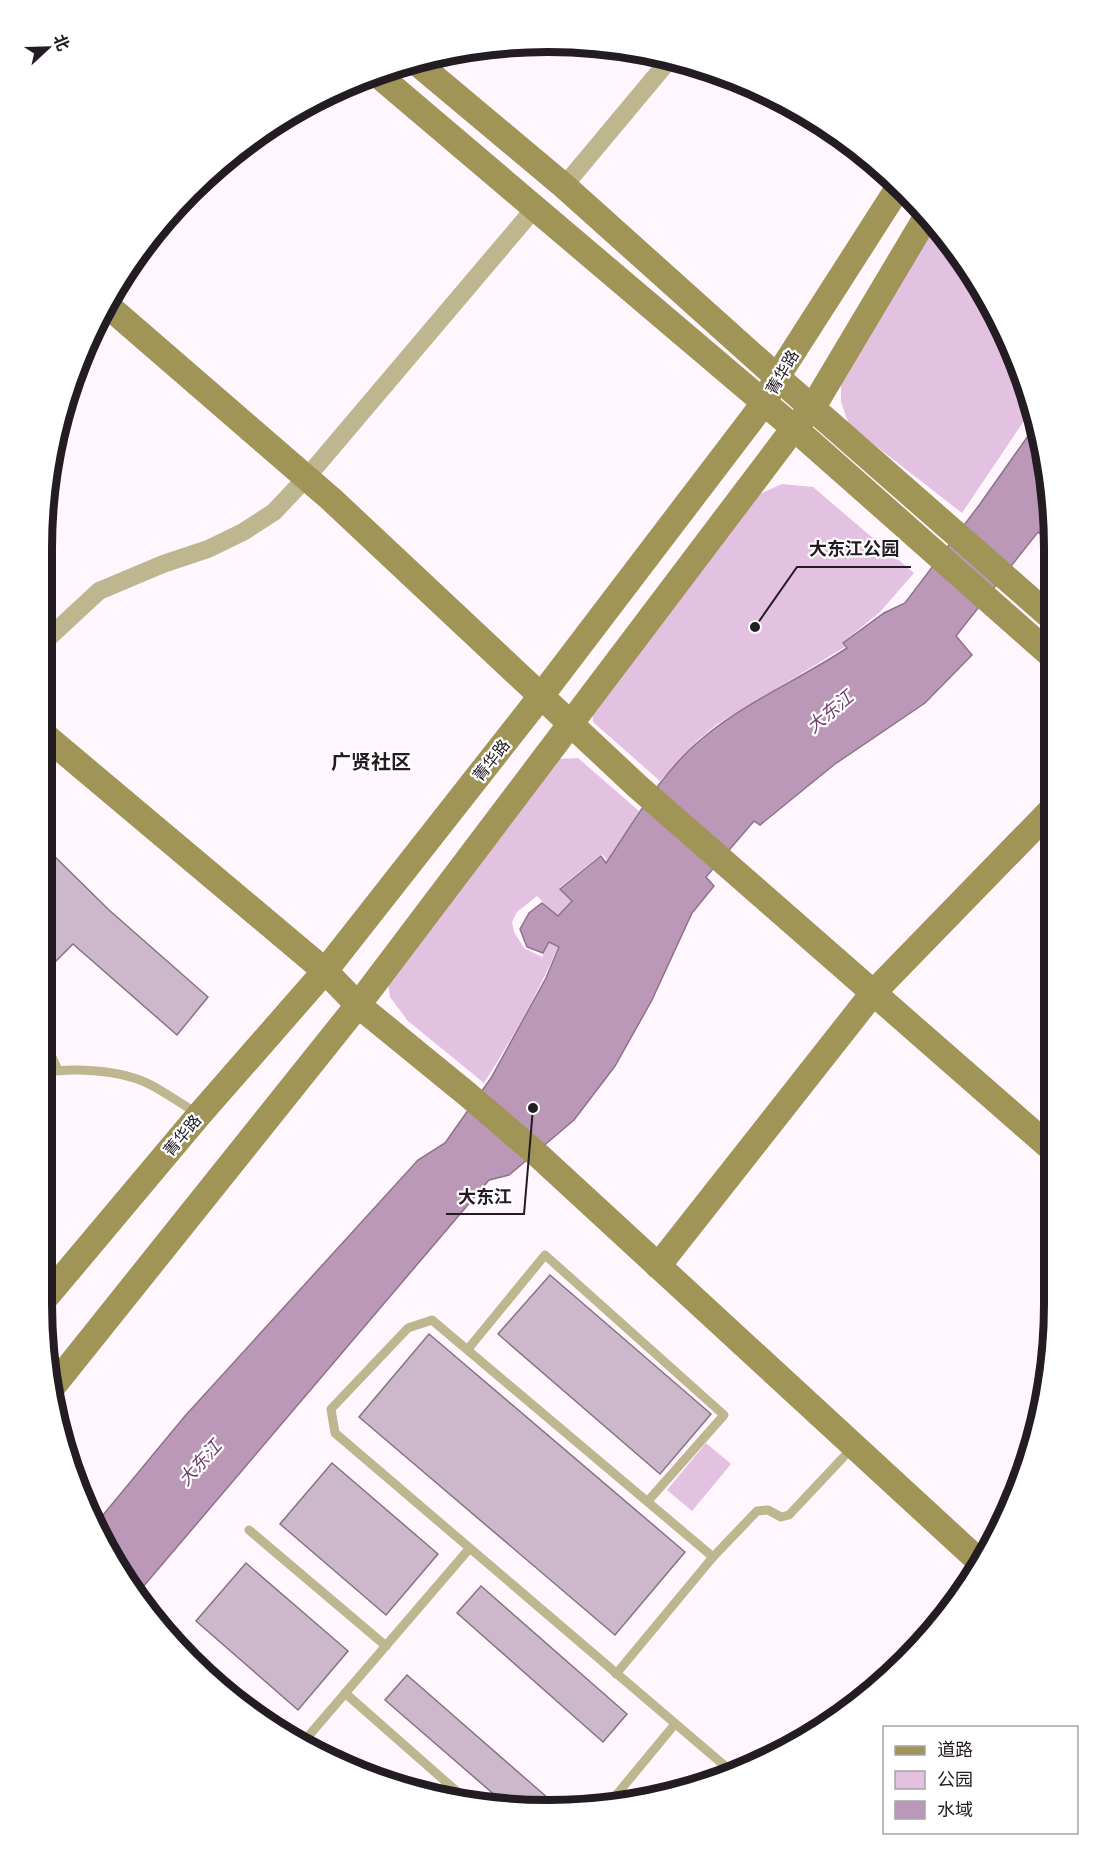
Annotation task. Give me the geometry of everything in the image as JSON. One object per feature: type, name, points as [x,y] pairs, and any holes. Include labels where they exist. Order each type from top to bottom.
[{"type":"street","points":[[564,186],[664,66]]},
{"type":"street","points":[[423,68],[564,186],[1044,611]]},
{"type":"street","points":[[385,81],[794,428],[1044,649]]},
{"type":"street","name":"菁华路","points":[[52,1290],[199,1114],[325,971],[541,696],[764,403],[777,377],[894,194]]},
{"type":"street","points":[[52,635],[99,591],[163,564],[208,549],[243,532],[274,512],[307,477],[534,208]]},
{"type":"street","points":[[59,1379],[358,1005],[794,428],[813,407],[923,223]]},
{"type":"street","points":[[113,311],[307,477],[637,786],[1044,1142]]},
{"type":"street","points":[[52,742],[325,971],[358,1005],[538,1155],[974,1557]]},
{"type":"street","points":[[658,1266],[873,993],[1044,817]]},
{"type":"lane","points":[[52,1057],[58,1070]]},
{"type":"lane","points":[[52,1071],[105,1072],[147,1083],[199,1114]]},
{"type":"lane","points":[[468,1349],[545,1255],[724,1414],[648,1501]]},
{"type":"lane","points":[[713,1557],[432,1320],[408,1328],[331,1409],[335,1433],[725,1766]]},
{"type":"lane","points":[[616,1674],[713,1557],[757,1511],[768,1510],[781,1517],[789,1515],[854,1446]]},
{"type":"lane","points":[[249,1530],[386,1646]]},
{"type":"lane","points":[[308,1737],[469,1549]]},
{"type":"lane","points":[[345,1693],[456,1791]]},
{"type":"lane","points":[[617,1794],[675,1724]]},
{"type":"green space","points":[[929,231],[977,300],[1006,358],[1026,418],[962,513],[849,425],[841,402],[841,379]]},
{"type":"green space","points":[[782,484],[813,487],[914,573],[880,612],[842,643],[845,647],[716,725],[697,741],[660,781],[593,722],[592,708],[753,497]]},
{"type":"green space","points":[[578,758],[639,811],[607,860],[602,854],[559,888],[571,901],[557,916],[537,896],[517,912],[512,922],[514,932],[524,948],[542,957],[549,943],[558,947],[524,1017],[484,1083],[408,1021],[390,997],[387,976],[559,759]]},
{"type":"green space","points":[[706,1443],[731,1464],[692,1511],[667,1490]]},
{"type":"water","points":[[1030,433],[1039,483],[1043,536],[1038,532],[956,636],[972,655],[925,703],[835,764],[760,825],[754,821],[706,877],[714,886],[692,913],[652,1000],[615,1066],[574,1120],[509,1175],[489,1180],[142,1588],[119,1552],[101,1517],[185,1416],[418,1160],[445,1143],[491,1078],[546,978],[559,947],[549,942],[543,953],[527,947],[520,929],[529,913],[542,903],[558,916],[572,901],[560,889],[601,856],[606,863],[663,780],[689,750],[704,737],[752,704],[847,648],[843,643],[884,613],[905,603]]},
{"type":"building","points":[[52,854],[109,910],[208,997],[177,1035],[73,944],[52,965]]},
{"type":"building","points":[[550,1275],[711,1414],[660,1474],[498,1334]]},
{"type":"building","points":[[429,1334],[685,1552],[615,1635],[359,1417]]},
{"type":"building","points":[[332,1463],[438,1554],[386,1615],[280,1524]]},
{"type":"building","points":[[246,1563],[348,1651],[298,1710],[196,1621]]},
{"type":"building","points":[[481,1586],[627,1714],[603,1742],[457,1613]]},
{"type":"building","points":[[407,1675],[549,1799],[496,1796],[385,1700]]},
{"type":"place","name":"大东江公园","points":[[755,627]]},
{"type":"place","name":"大东江","points":[[533,1108]]},
{"type":"district","name":"广贤社区","points":[[371,762]]}]
